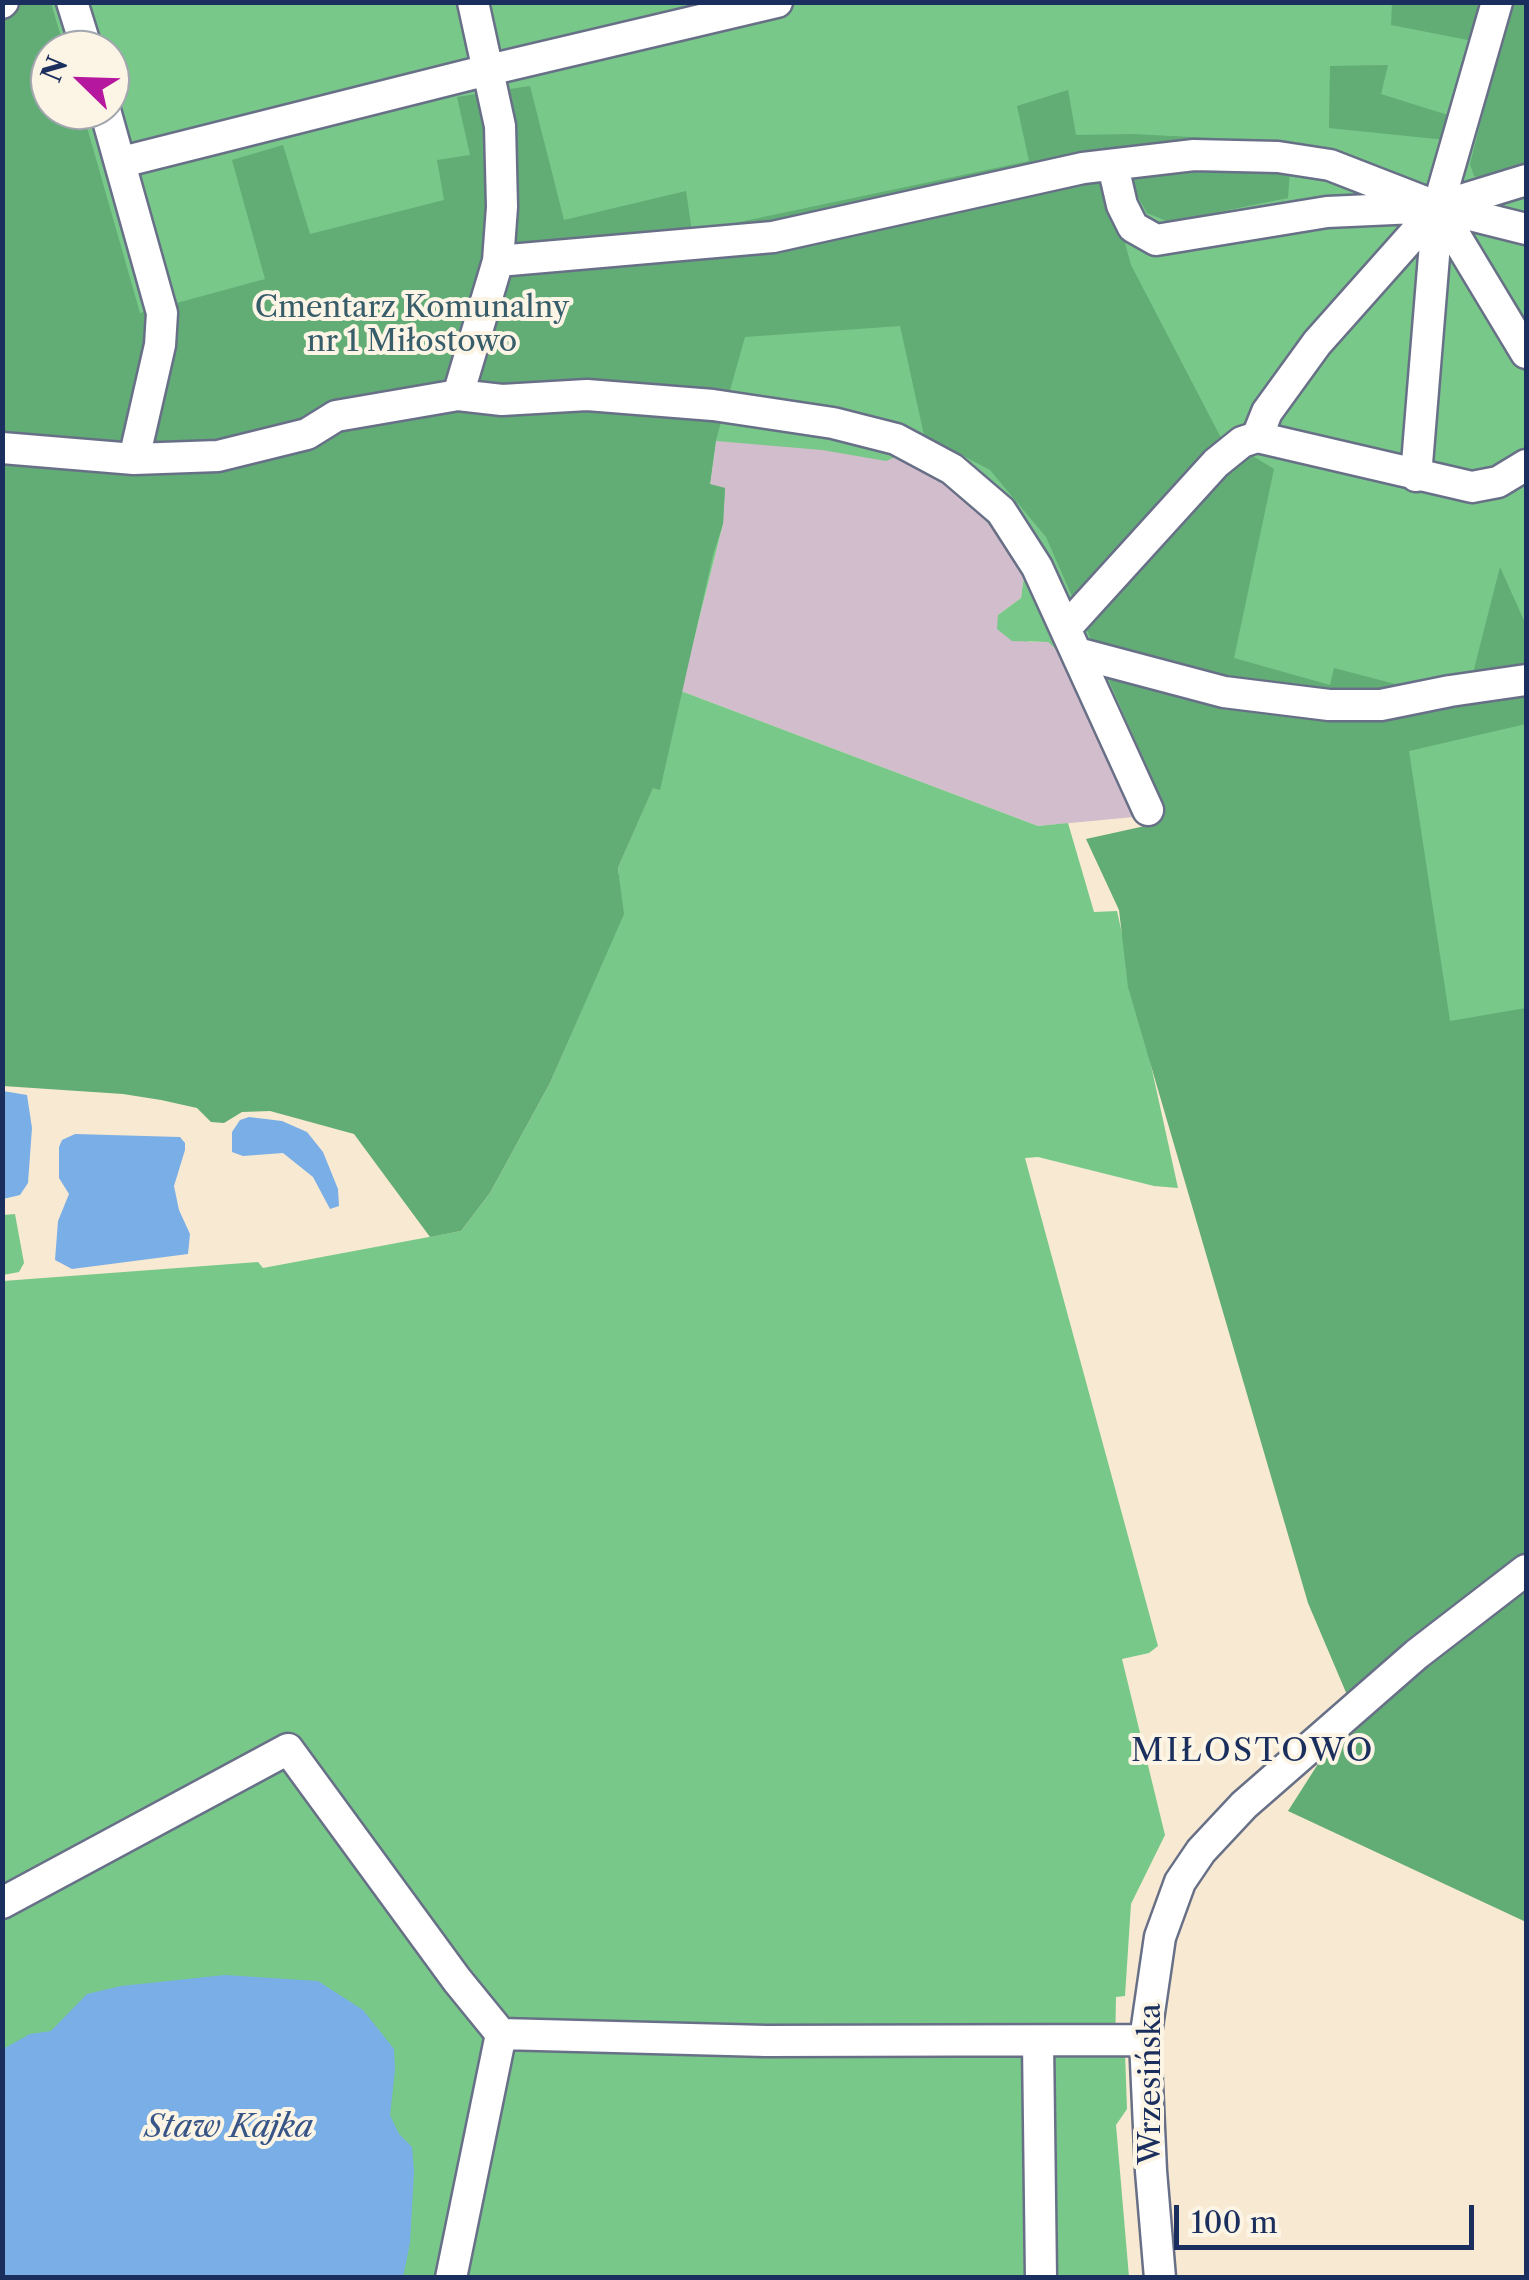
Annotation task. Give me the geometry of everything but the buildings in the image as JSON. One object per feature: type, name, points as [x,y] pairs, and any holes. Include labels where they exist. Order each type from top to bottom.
[{"type":"street","points":[[72,2],[81,30]]},
{"type":"street","points":[[458,395],[498,261],[503,164],[490,71],[473,2]]},
{"type":"street","points":[[122,162],[777,2]]},
{"type":"street","points":[[1416,476],[1438,208],[1497,2]]},
{"type":"street","points":[[112,130],[162,314],[160,345],[134,459]]},
{"type":"street","points":[[498,261],[773,237],[1084,168],[1194,155],[1278,157],[1330,165],[1438,208],[1526,229]]},
{"type":"street","points":[[1113,166],[1122,205],[1133,226],[1156,240],[1327,212],[1438,208],[1526,180]]},
{"type":"street","points":[[1438,208],[1526,353]]},
{"type":"street","points":[[1257,438],[1267,412],[1317,342],[1438,208]]},
{"type":"street","points":[[2,448],[134,459],[218,456],[307,434],[336,416],[458,395],[502,400],[587,395],[713,405],[833,424],[896,439],[952,469],[1001,510],[1038,566],[1148,810]]},
{"type":"street","points":[[1072,641],[1216,463],[1242,442],[1257,438],[1472,487],[1498,482],[1526,465]]},
{"type":"street","points":[[1072,641],[1224,692],[1313,704],[1381,705],[1450,690],[1526,680]]},
{"type":"street","name":"Wrzesińska","points":[[1160,2278],[1150,2171],[1145,2040],[1160,1938],[1180,1882],[1201,1851],[1244,1805],[1417,1654],[1526,1570]]},
{"type":"street","points":[[2,1903],[288,1749],[456,1980],[501,2034],[766,2041],[1145,2040]]},
{"type":"street","points":[[452,2278],[501,2034]]},
{"type":"street","points":[[1038,2042],[1041,2278]]},
{"type":"shaded area","points":[[716,440],[898,456],[946,482],[966,499],[1002,537],[1024,576],[1021,598],[998,615],[1029,642],[1048,642],[1060,653],[1134,817],[1038,826],[681,691],[723,524],[710,485]]},
{"type":"green space","name":"Cmentarz Komunalny nr 1 Miłostowo","points":[[3,3],[1526,3],[1526,1048],[1485,1062],[1182,794],[1134,817],[1060,653],[1048,642],[1012,641],[997,629],[998,615],[1021,598],[1024,576],[1002,537],[946,482],[898,456],[886,461],[822,450],[716,441],[710,485],[725,488],[723,524],[681,691],[1038,826],[1068,823],[1094,912],[1117,911],[1178,1188],[1154,1186],[1038,1157],[1025,1158],[1158,1646],[1149,1653],[1122,1659],[1165,1835],[1131,1904],[1125,1996],[1116,1997],[1115,2053],[1125,2053],[1127,2109],[1116,2125],[1129,2277],[3,2277],[3,1281],[258,1262],[263,1268],[461,1231],[490,1193],[550,1083],[623,914],[618,868],[653,787],[660,789],[197,632],[42,130],[130,130],[130,30],[30,30],[30,91]]},
{"type":"green space","name":"Cmentarz Komunalny nr 1 Miłostowo","points":[[3,3],[51,3],[59,30],[30,30],[30,130],[88,130],[140,313],[265,279],[232,160],[283,145],[310,234],[444,200],[437,160],[470,155],[457,97],[530,86],[564,220],[686,191],[692,232],[1029,161],[1017,106],[1068,90],[1076,135],[1292,142],[1288,198],[1169,222],[1147,213],[1133,188],[1110,188],[1131,265],[1220,436],[1274,469],[1234,658],[1330,685],[1334,668],[1395,684],[1473,673],[1500,567],[1526,625],[1526,724],[1409,751],[1450,1021],[1526,1008],[1526,1922],[1288,1811],[1353,1709],[1308,1603],[1128,987],[1119,910],[1086,839],[1145,826],[1158,792],[1046,537],[990,470],[924,435],[900,326],[745,337],[716,440],[710,484],[725,488],[723,524],[660,790],[653,788],[618,868],[624,914],[550,1083],[490,1193],[461,1231],[430,1237],[354,1134],[270,1111],[242,1112],[224,1123],[211,1122],[197,1108],[161,1100],[3,1086]]},
{"type":"green space","points":[[1392,3],[1484,3],[1473,41],[1391,25]]},
{"type":"green space","points":[[1511,3],[1526,3],[1526,165],[1485,179],[1474,176],[1470,164]]},
{"type":"green space","points":[[1388,65],[1381,94],[1454,117],[1446,140],[1329,128],[1330,66]]},
{"type":"green space","points":[[15,1214],[24,1263],[19,1272],[3,1275],[3,1215]]},
{"type":"water","points":[[3,1091],[27,1095],[32,1128],[28,1183],[20,1195],[3,1199]]},
{"type":"water","points":[[249,1117],[282,1121],[307,1132],[323,1152],[338,1189],[339,1206],[330,1209],[313,1177],[283,1153],[243,1156],[232,1152],[232,1132],[240,1120]]},
{"type":"water","points":[[75,1134],[180,1137],[185,1150],[174,1186],[190,1234],[188,1254],[72,1269],[55,1260],[58,1221],[69,1194],[59,1178],[59,1147],[62,1140]]},
{"type":"water","name":"Staw Kajka","points":[[225,1975],[318,1981],[363,2010],[394,2049],[390,2115],[399,2134],[412,2147],[414,2172],[410,2243],[403,2277],[3,2277],[3,2049],[30,2034],[51,2031],[87,1994],[121,1986]]},
{"type":"district","name":"MIŁOSTOWO","points":[[1253,1752]]}]
